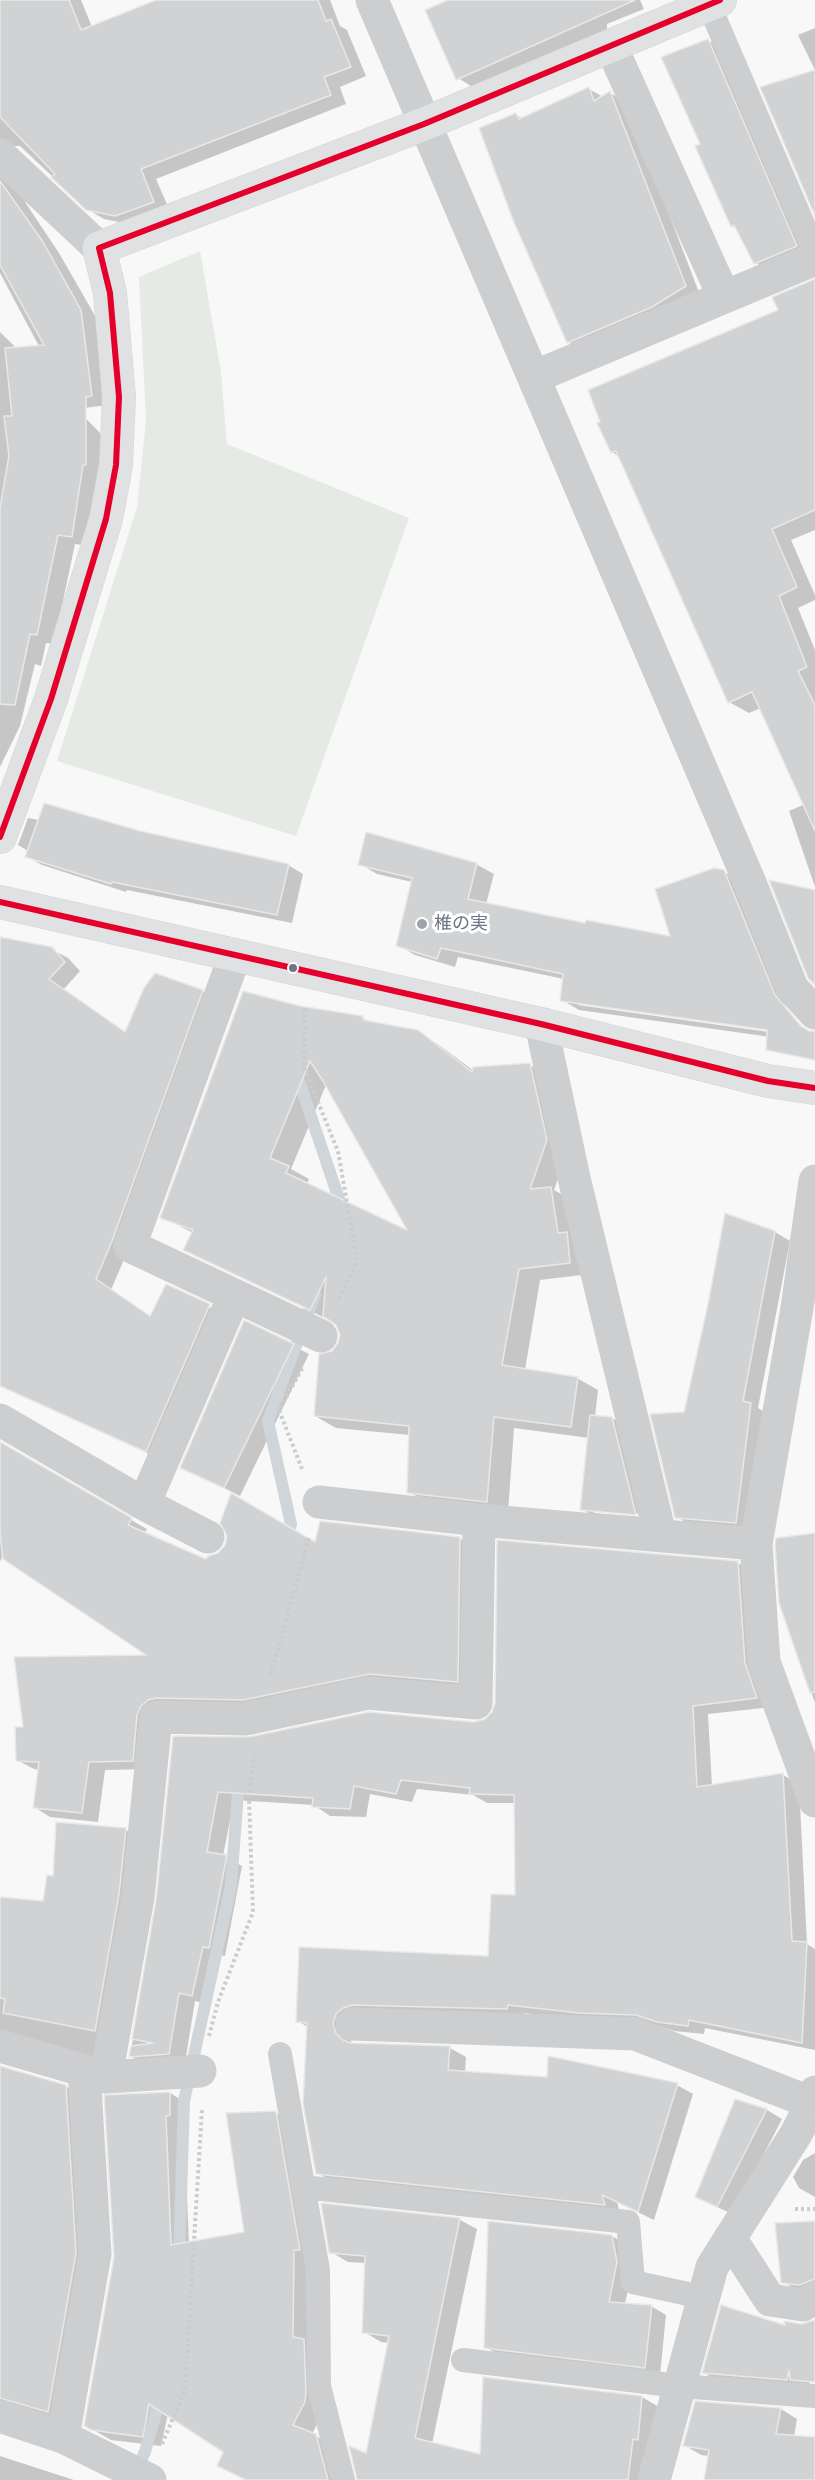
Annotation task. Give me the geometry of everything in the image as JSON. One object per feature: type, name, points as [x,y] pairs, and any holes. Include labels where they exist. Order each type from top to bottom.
[{"type":"street","points":[[372,0],[750,883],[792,988],[815,1013]]},
{"type":"street","points":[[99,248],[424,124],[714,2]]},
{"type":"street","points":[[612,46],[724,297]]},
{"type":"street","points":[[0,156],[99,248],[110,293],[118,385],[116,465],[106,519],[51,699],[0,837]]},
{"type":"street","points":[[534,377],[815,259]]},
{"type":"street","points":[[0,902],[541,1024],[768,1081],[815,1088]]},
{"type":"street","points":[[236,955],[130,1246],[321,1336]]},
{"type":"street","points":[[541,1024],[574,1178],[660,1534]]},
{"type":"street","points":[[815,1181],[806,1309],[756,1544],[764,1662],[815,1802]]},
{"type":"street","points":[[144,1504],[234,1296]]},
{"type":"street","points":[[0,1420],[144,1504],[208,1537]]},
{"type":"street","points":[[319,1502],[479,1520],[756,1544]]},
{"type":"street","points":[[63,2437],[95,2254],[95,2074],[138,1897],[156,1717],[245,1719],[368,1693],[476,1703],[479,1520]]},
{"type":"street","points":[[352,2024],[635,2034],[814,2097],[796,2134],[712,2267],[654,2480]]},
{"type":"street","points":[[0,2046],[95,2074],[200,2071]]},
{"type":"street","points":[[730,2238],[770,2300],[803,2305],[815,2298]]},
{"type":"street","points":[[0,2416],[63,2437],[150,2480]]},
{"type":"lane","points":[[714,2],[815,252]]},
{"type":"lane","points":[[280,2054],[318,2270],[319,2386],[343,2480]]},
{"type":"lane","points":[[303,2187],[628,2222],[633,2282],[702,2297]]},
{"type":"lane","points":[[463,2360],[679,2386],[815,2396]]},
{"type":"shaded area","points":[[200,251],[221,372],[227,444],[409,518],[296,836],[57,761],[137,507],[146,420],[139,277]]},
{"type":"building","points":[[0,0],[69,0],[81,30],[156,0],[318,0],[326,21],[331,19],[351,67],[324,77],[331,95],[141,169],[154,202],[115,216],[86,210],[51,177],[55,174],[0,117]]},
{"type":"building","points":[[448,0],[635,0],[456,80],[425,10]]},
{"type":"building","points":[[708,39],[797,246],[754,264],[734,225],[731,227],[695,146],[700,144],[661,57]]},
{"type":"building","points":[[815,70],[815,216],[760,87]]},
{"type":"building","points":[[589,87],[594,101],[610,91],[686,286],[652,307],[567,343],[513,220],[479,128],[516,113],[519,119]]},
{"type":"building","points":[[0,181],[43,242],[81,310],[92,396],[86,397],[86,465],[83,465],[72,537],[58,535],[37,635],[30,634],[15,705],[0,704],[0,508],[9,456],[4,416],[12,416],[5,348],[44,345],[0,265]]},
{"type":"building","points":[[815,279],[815,510],[772,529],[797,587],[779,596],[807,667],[798,671],[815,705],[815,831],[752,692],[728,703],[616,451],[611,453],[597,423],[600,422],[588,390],[778,310],[772,297]]},
{"type":"building","points":[[44,803],[140,831],[289,864],[277,915],[112,882],[111,884],[25,857]]},
{"type":"building","points":[[366,832],[477,863],[468,899],[585,923],[586,920],[670,936],[655,889],[714,868],[724,870],[775,995],[801,1026],[809,1031],[815,1031],[815,1060],[766,1050],[767,1030],[560,1001],[563,974],[441,948],[437,959],[396,946],[412,878],[358,865]]},
{"type":"building","points":[[769,880],[815,890],[815,985],[808,978]]},
{"type":"building","points":[[0,937],[52,947],[65,962],[49,979],[125,1032],[144,988],[155,973],[203,990],[112,1241],[96,1279],[150,1316],[166,1284],[210,1304],[146,1452],[0,1386]]},
{"type":"building","points":[[243,991],[300,1006],[363,1016],[363,1020],[418,1030],[472,1072],[473,1067],[530,1063],[547,1140],[530,1189],[551,1187],[558,1233],[567,1232],[570,1263],[519,1269],[502,1365],[578,1377],[571,1427],[494,1417],[487,1502],[407,1493],[409,1426],[314,1416],[319,1354],[332,1351],[340,1335],[336,1325],[323,1316],[326,1277],[310,1310],[183,1250],[193,1230],[160,1218]],"holes":[[[310,1061],[407,1230],[286,1173],[289,1166],[270,1158]]]},
{"type":"building","points":[[725,1213],[775,1231],[743,1401],[751,1403],[736,1523],[675,1518],[650,1414],[684,1412]]},
{"type":"building","points":[[244,1320],[294,1344],[224,1488],[180,1468]]},
{"type":"building","points":[[590,1415],[612,1417],[636,1515],[580,1510]]},
{"type":"building","points":[[0,1442],[132,1518],[128,1525],[206,1559],[218,1553],[225,1545],[227,1536],[220,1523],[231,1493],[315,1542],[320,1521],[460,1537],[458,1682],[369,1674],[243,1700],[156,1698],[148,1700],[141,1706],[137,1715],[133,1761],[89,1762],[82,1813],[33,1808],[39,1762],[16,1761],[15,1727],[23,1727],[14,1657],[146,1655],[3,1559],[0,1534]]},
{"type":"building","points":[[815,1533],[815,1692],[810,1693],[779,1603],[775,1545],[776,1538]]},
{"type":"building","points":[[497,1540],[738,1561],[745,1663],[757,1698],[693,1706],[697,1787],[783,1773],[792,1941],[807,1942],[802,2043],[689,2020],[688,2026],[657,2022],[636,2015],[579,2013],[508,2005],[507,2009],[352,2005],[336,2014],[333,2024],[336,2033],[343,2040],[351,2043],[450,2046],[448,2070],[547,2077],[548,2056],[678,2083],[638,2212],[602,2195],[605,2205],[316,2174],[303,2104],[307,2023],[296,2022],[299,1947],[488,1956],[491,1894],[515,1895],[514,1795],[469,1794],[470,1788],[401,1780],[396,1794],[354,1786],[350,1809],[312,1807],[313,1798],[218,1792],[207,1852],[227,1855],[209,1948],[203,1947],[192,1996],[179,1993],[169,2054],[129,2057],[131,2046],[153,2043],[132,2039],[156,1900],[173,1736],[249,1737],[369,1712],[474,1722],[485,1719],[492,1712],[495,1703]]},
{"type":"building","points":[[56,1822],[126,1828],[119,1894],[95,2031],[3,2013],[5,1999],[0,1998],[0,1897],[43,1901],[47,1875],[53,1876]]},
{"type":"building","points":[[0,2066],[66,2085],[76,2253],[48,2412],[0,2398]]},
{"type":"building","points":[[170,2092],[170,2115],[166,2116],[171,2245],[244,2232],[226,2113],[276,2111],[300,2250],[294,2250],[293,2337],[304,2339],[306,2391],[305,2402],[293,2425],[316,2434],[328,2480],[246,2480],[217,2466],[223,2452],[149,2404],[143,2437],[91,2430],[84,2426],[114,2257],[104,2095]]},
{"type":"building","points":[[735,2099],[767,2109],[717,2207],[695,2197]]},
{"type":"building","points":[[321,2203],[460,2218],[415,2438],[480,2454],[483,2377],[642,2396],[638,2440],[633,2439],[628,2480],[357,2480],[349,2446],[366,2453],[389,2336],[362,2333],[365,2256],[329,2253]]},
{"type":"building","points":[[488,2221],[612,2235],[617,2262],[609,2302],[652,2305],[645,2368],[484,2348]]},
{"type":"building","points":[[815,2221],[815,2279],[799,2285],[781,2283],[775,2223]]},
{"type":"building","points":[[721,2305],[785,2325],[784,2321],[801,2324],[815,2320],[815,2382],[790,2380],[789,2370],[787,2380],[702,2373]]},
{"type":"building","points":[[695,2401],[781,2408],[776,2434],[815,2437],[815,2480],[704,2480],[709,2450],[683,2446]]},
{"type":"waterway","points":[[295,1069],[341,1205],[339,1212]]},
{"type":"waterway","points":[[287,1541],[291,1524],[268,1421],[315,1294]]},
{"type":"waterway","points":[[179,2259],[184,2101],[231,1886],[239,1778]]},
{"type":"waterway","points":[[135,2472],[145,2452],[161,2395]]},
{"type":"transit line","points":[[0,837],[51,699],[106,519],[116,465],[119,397],[110,293],[99,248],[424,124],[720,0]]},
{"type":"transit line","points":[[0,902],[541,1024],[768,1081],[815,1088]]},
{"type":"place","name":"椎の実","points":[[422,924]]}]
